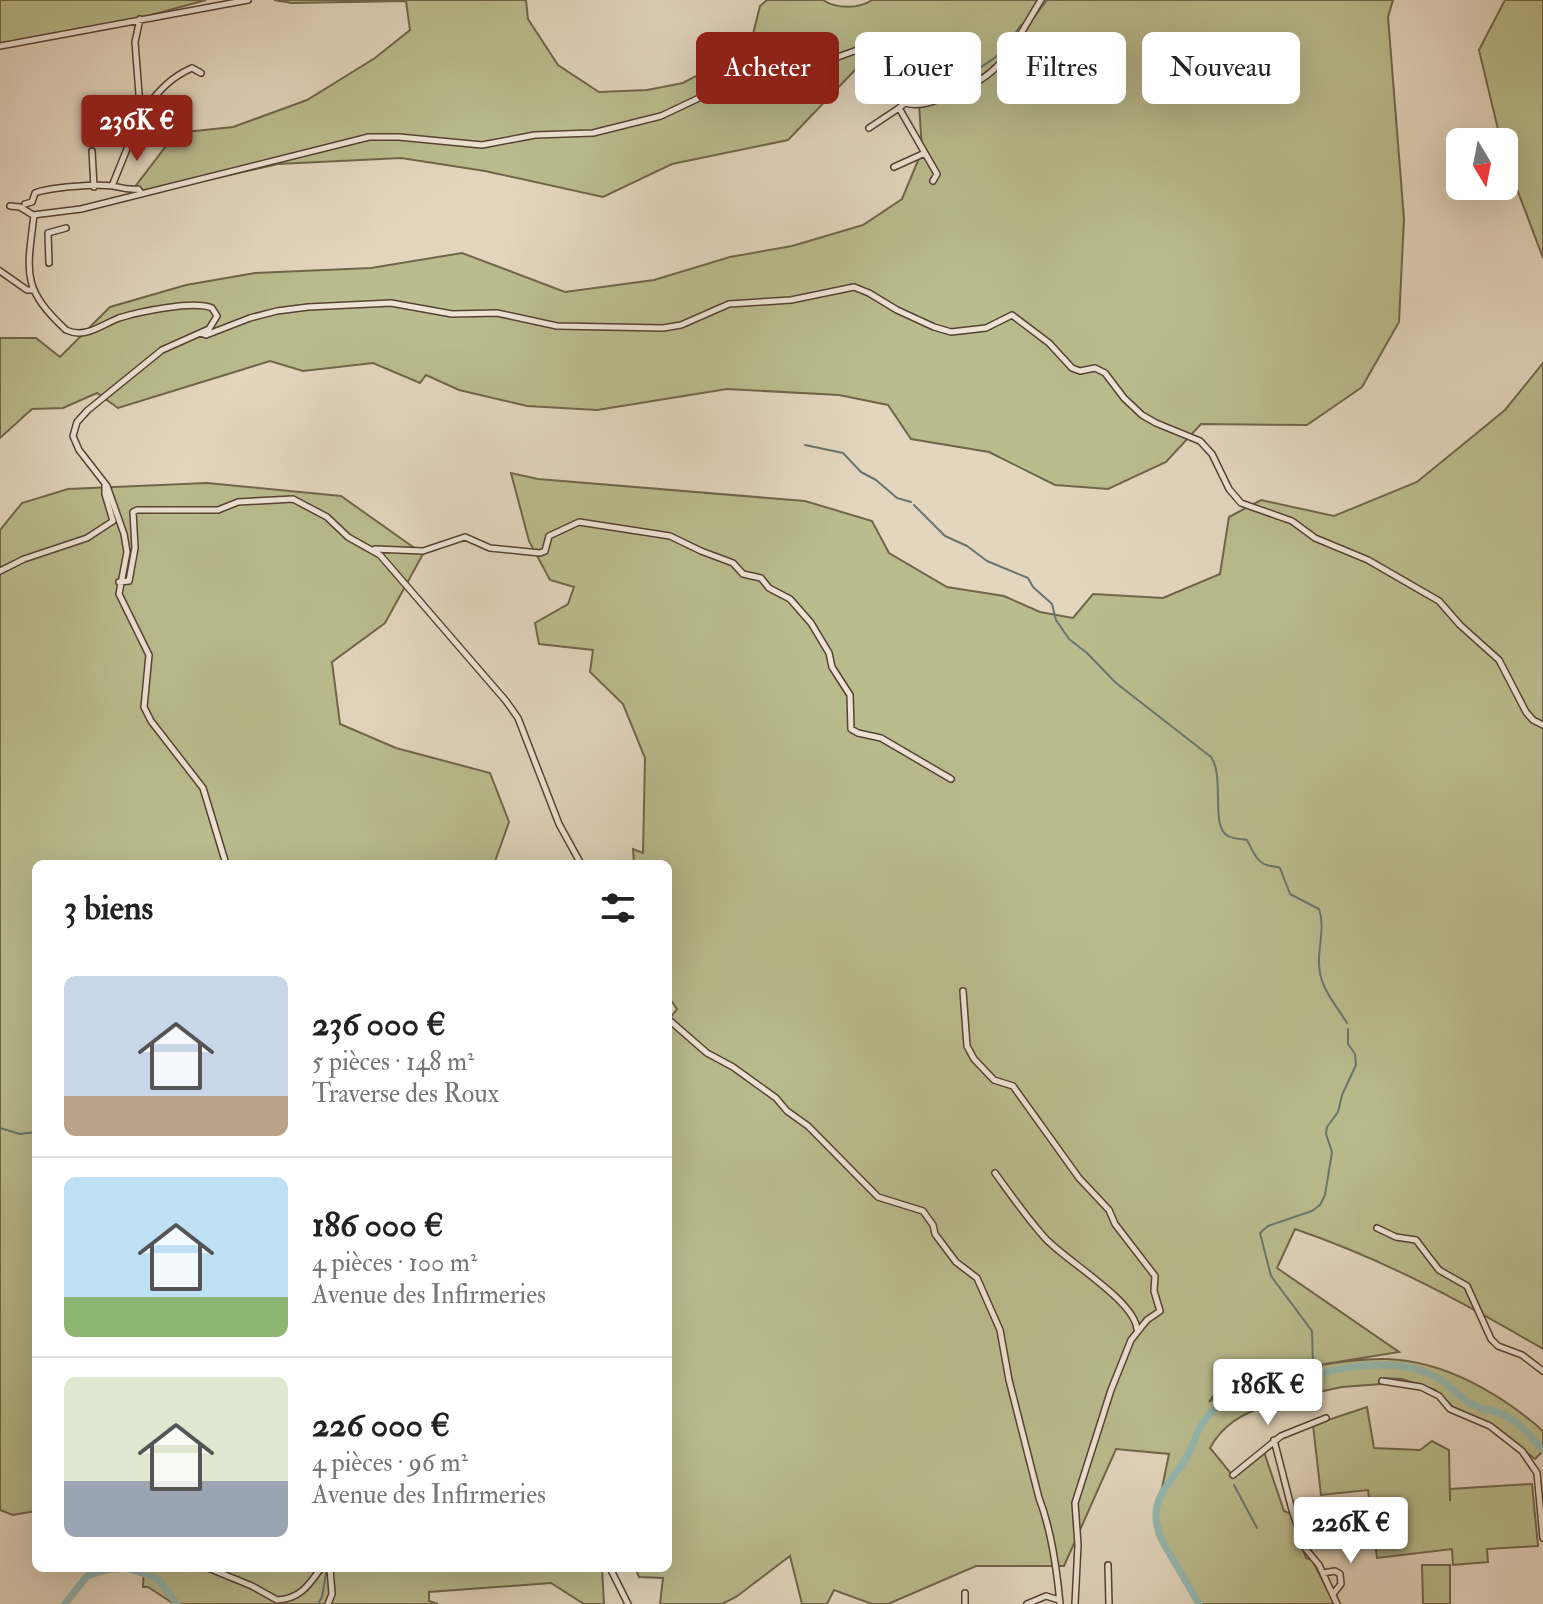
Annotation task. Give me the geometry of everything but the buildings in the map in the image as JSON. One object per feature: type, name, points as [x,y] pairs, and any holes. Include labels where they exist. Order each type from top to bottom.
[{"type":"street","points":[[0,46],[248,0]]},
{"type":"street","points":[[981,81],[1008,57],[1041,0]]},
{"type":"street","points":[[140,19],[135,42],[140,107],[146,107],[170,79],[180,73],[192,68],[201,73]]},
{"type":"street","points":[[131,21],[137,28]]},
{"type":"street","points":[[10,206],[20,207],[32,215],[81,209],[369,137],[482,145],[535,135],[593,133],[661,116],[752,73],[799,71],[855,50]]},
{"type":"street","points":[[869,128],[904,104]]},
{"type":"street","points":[[899,108],[937,174],[933,181]]},
{"type":"street","points":[[112,186],[135,129]]},
{"type":"street","points":[[92,151],[94,187]]},
{"type":"street","points":[[894,167],[925,153]]},
{"type":"street","points":[[0,207],[32,202],[39,190],[112,186],[140,192]]},
{"type":"street","points":[[25,204],[32,209],[29,271],[32,290],[66,330],[86,333],[127,316],[194,305],[212,308],[216,312],[216,321],[209,329],[181,339],[154,356],[88,410],[77,422],[73,436],[105,483],[126,543],[119,582],[121,602],[149,655],[144,707],[151,721],[203,788],[225,860]]},
{"type":"street","points":[[49,263],[48,233],[66,228]]},
{"type":"street","points":[[0,271],[27,290],[32,290]]},
{"type":"street","points":[[200,333],[206,335],[258,315],[289,309],[391,303],[452,314],[497,313],[557,326],[663,328],[681,325],[729,304],[791,300],[854,287],[897,310],[951,332],[986,328],[1012,315],[1049,343],[1072,368],[1080,371],[1095,368],[1105,373],[1142,415],[1200,441],[1212,454],[1229,489],[1241,503],[1292,521],[1315,538],[1368,560],[1439,601],[1499,660],[1526,712],[1543,725]]},
{"type":"street","points":[[216,321],[224,328]]},
{"type":"street","points":[[0,571],[24,559],[87,538],[113,521],[105,483]]},
{"type":"street","points":[[119,582],[129,581],[133,569],[133,512],[137,510],[218,510],[238,502],[293,499],[327,517],[348,537],[380,555],[506,701],[527,737],[559,824],[579,860]]},
{"type":"street","points":[[373,551],[423,551],[465,537],[493,549],[540,553],[545,551],[549,536],[579,522],[676,538],[733,563],[743,574],[761,578],[773,591],[790,599],[811,623],[829,653],[835,673],[848,690],[851,729],[881,738],[951,779]]},
{"type":"street","points":[[963,991],[969,1052],[994,1080],[1013,1086],[1079,1178],[1109,1210],[1115,1224],[1155,1276],[1154,1291],[1160,1308],[1137,1330],[1111,1390],[1075,1503],[1078,1545],[1075,1604]]},
{"type":"street","points":[[672,1022],[707,1053],[733,1067],[776,1098],[878,1197],[923,1211],[935,1234],[956,1262],[977,1278],[1000,1330],[1009,1380],[1046,1515],[1049,1543],[1059,1577],[1060,1602],[1046,1596],[1027,1604]]},
{"type":"street","points":[[995,1173],[1047,1240],[1084,1268],[1131,1312],[1137,1330]]},
{"type":"street","points":[[1377,1228],[1396,1237],[1416,1240],[1439,1270],[1467,1286],[1491,1339],[1498,1346],[1522,1355],[1543,1371]]},
{"type":"street","points":[[1382,1381],[1421,1387],[1439,1396],[1450,1409],[1490,1426],[1522,1451],[1537,1473],[1543,1538]]},
{"type":"street","points":[[1233,1475],[1287,1432],[1326,1418]]},
{"type":"street","points":[[1274,1440],[1305,1548],[1323,1573],[1337,1604]]},
{"type":"street","points":[[1108,1565],[1109,1604]]},
{"type":"street","points":[[1323,1573],[1335,1571],[1341,1577],[1341,1584],[1333,1595]]},
{"type":"street","points":[[218,1572],[277,1600],[297,1596],[318,1572]]},
{"type":"street","points":[[328,1604],[332,1594],[330,1572]]},
{"type":"street","points":[[612,1572],[628,1604]]},
{"type":"street","points":[[965,1593],[965,1604]]},
{"type":"green space","points":[[0,0],[206,0],[118,24],[0,44]]},
{"type":"green space","points":[[274,0],[526,0],[528,19],[558,65],[599,92],[647,90],[683,83],[696,76],[696,104],[822,104],[788,140],[672,164],[603,197],[485,171],[401,158],[278,164],[190,184],[131,192],[176,133],[233,127],[307,100],[375,58],[410,30],[406,1],[292,3]]},
{"type":"green space","points":[[767,0],[823,0],[848,7],[872,0],[1393,0],[1388,17],[1404,219],[1399,322],[1362,387],[1307,425],[1201,424],[1166,462],[1108,489],[1055,485],[989,452],[911,439],[888,405],[839,395],[727,389],[597,410],[527,406],[459,390],[426,375],[420,383],[373,363],[303,371],[270,361],[118,408],[97,393],[63,408],[32,409],[0,438],[0,338],[36,338],[60,357],[110,307],[186,285],[255,273],[371,268],[462,253],[565,292],[654,280],[730,257],[792,246],[863,225],[902,199],[922,151],[919,104],[981,104],[981,32],[855,32],[855,70],[839,87],[839,32],[754,32],[760,6]]},
{"type":"green space","points":[[1505,0],[1543,0],[1543,258],[1518,192],[1518,128],[1498,128],[1479,50]]},
{"type":"green space","points":[[1543,363],[1543,1349],[1422,1283],[1360,1254],[1295,1229],[1277,1268],[1399,1352],[1294,1369],[1375,1359],[1430,1366],[1471,1382],[1527,1417],[1543,1431],[1543,1451],[1535,1459],[1492,1425],[1454,1408],[1435,1390],[1402,1379],[1381,1378],[1381,1384],[1342,1387],[1272,1402],[1272,1405],[1236,1420],[1210,1448],[1233,1476],[1264,1452],[1284,1511],[1291,1514],[1306,1558],[1312,1560],[1335,1604],[1199,1604],[1157,1529],[1155,1506],[1161,1493],[1169,1454],[1116,1449],[1064,1566],[976,1566],[888,1604],[872,1604],[834,1590],[827,1604],[802,1604],[790,1556],[722,1604],[660,1604],[663,1578],[639,1577],[637,1572],[672,1572],[672,1016],[677,1009],[672,1002],[672,860],[634,860],[633,849],[643,853],[645,758],[623,704],[590,672],[593,650],[539,644],[535,623],[568,604],[574,587],[550,580],[529,541],[511,473],[538,479],[805,501],[872,521],[889,553],[947,587],[1004,596],[1040,612],[1073,618],[1093,594],[1163,598],[1220,574],[1229,517],[1261,500],[1334,516],[1417,482],[1505,410]],"holes":[[[1260,1373],[1239,1380],[1209,1402],[1227,1377]]]},
{"type":"green space","points":[[207,483],[341,496],[423,554],[385,623],[332,662],[340,724],[396,748],[490,773],[509,822],[495,860],[32,860],[32,1512],[13,1515],[0,1510],[0,530],[22,503],[68,489]]},
{"type":"green space","points":[[1367,1407],[1374,1448],[1420,1450],[1432,1441],[1449,1450],[1450,1501],[1450,1489],[1532,1484],[1538,1546],[1487,1549],[1488,1562],[1453,1565],[1452,1549],[1377,1558],[1368,1490],[1321,1495],[1313,1425]]},
{"type":"green space","points":[[1422,1565],[1450,1565],[1450,1604],[1423,1604]]},
{"type":"green space","points":[[144,1572],[602,1572],[604,1604],[584,1604],[551,1583],[429,1592],[429,1601],[438,1604],[174,1604],[148,1587],[143,1587]]},
{"type":"waterway","points":[[1030,23],[1047,0]]},
{"type":"waterway","points":[[981,67],[997,56],[1021,25]]},
{"type":"waterway","points":[[805,445],[843,453],[861,472],[897,498],[911,502]]},
{"type":"waterway","points":[[914,505],[945,536],[967,546],[987,561],[1028,578],[1033,587],[1052,604],[1056,620],[1069,639],[1116,683],[1211,757],[1217,776],[1218,812],[1223,831],[1230,837],[1247,840],[1260,861],[1280,868],[1290,894],[1319,909],[1322,922],[1321,978],[1347,1023]]},
{"type":"waterway","points":[[1317,1375],[1313,1366],[1312,1331],[1271,1276],[1260,1233],[1268,1226],[1312,1211],[1320,1205],[1325,1195],[1332,1152],[1327,1127],[1338,1112],[1356,1065],[1355,1054],[1348,1044],[1348,1029]]},
{"type":"waterway","points":[[0,1128],[20,1134],[32,1132]]},
{"type":"waterway","points":[[1199,1604],[1161,1539],[1157,1527],[1157,1507],[1202,1424],[1213,1411],[1236,1397],[1358,1366],[1417,1369],[1445,1383],[1473,1405],[1508,1417],[1543,1450]]},
{"type":"waterway","points":[[1234,1485],[1257,1528]]},
{"type":"waterway","points":[[65,1604],[87,1576],[100,1572]]},
{"type":"waterway","points":[[138,1572],[157,1578],[177,1604]]},
{"type":"waterway","points":[[318,1604],[326,1572]]}]
